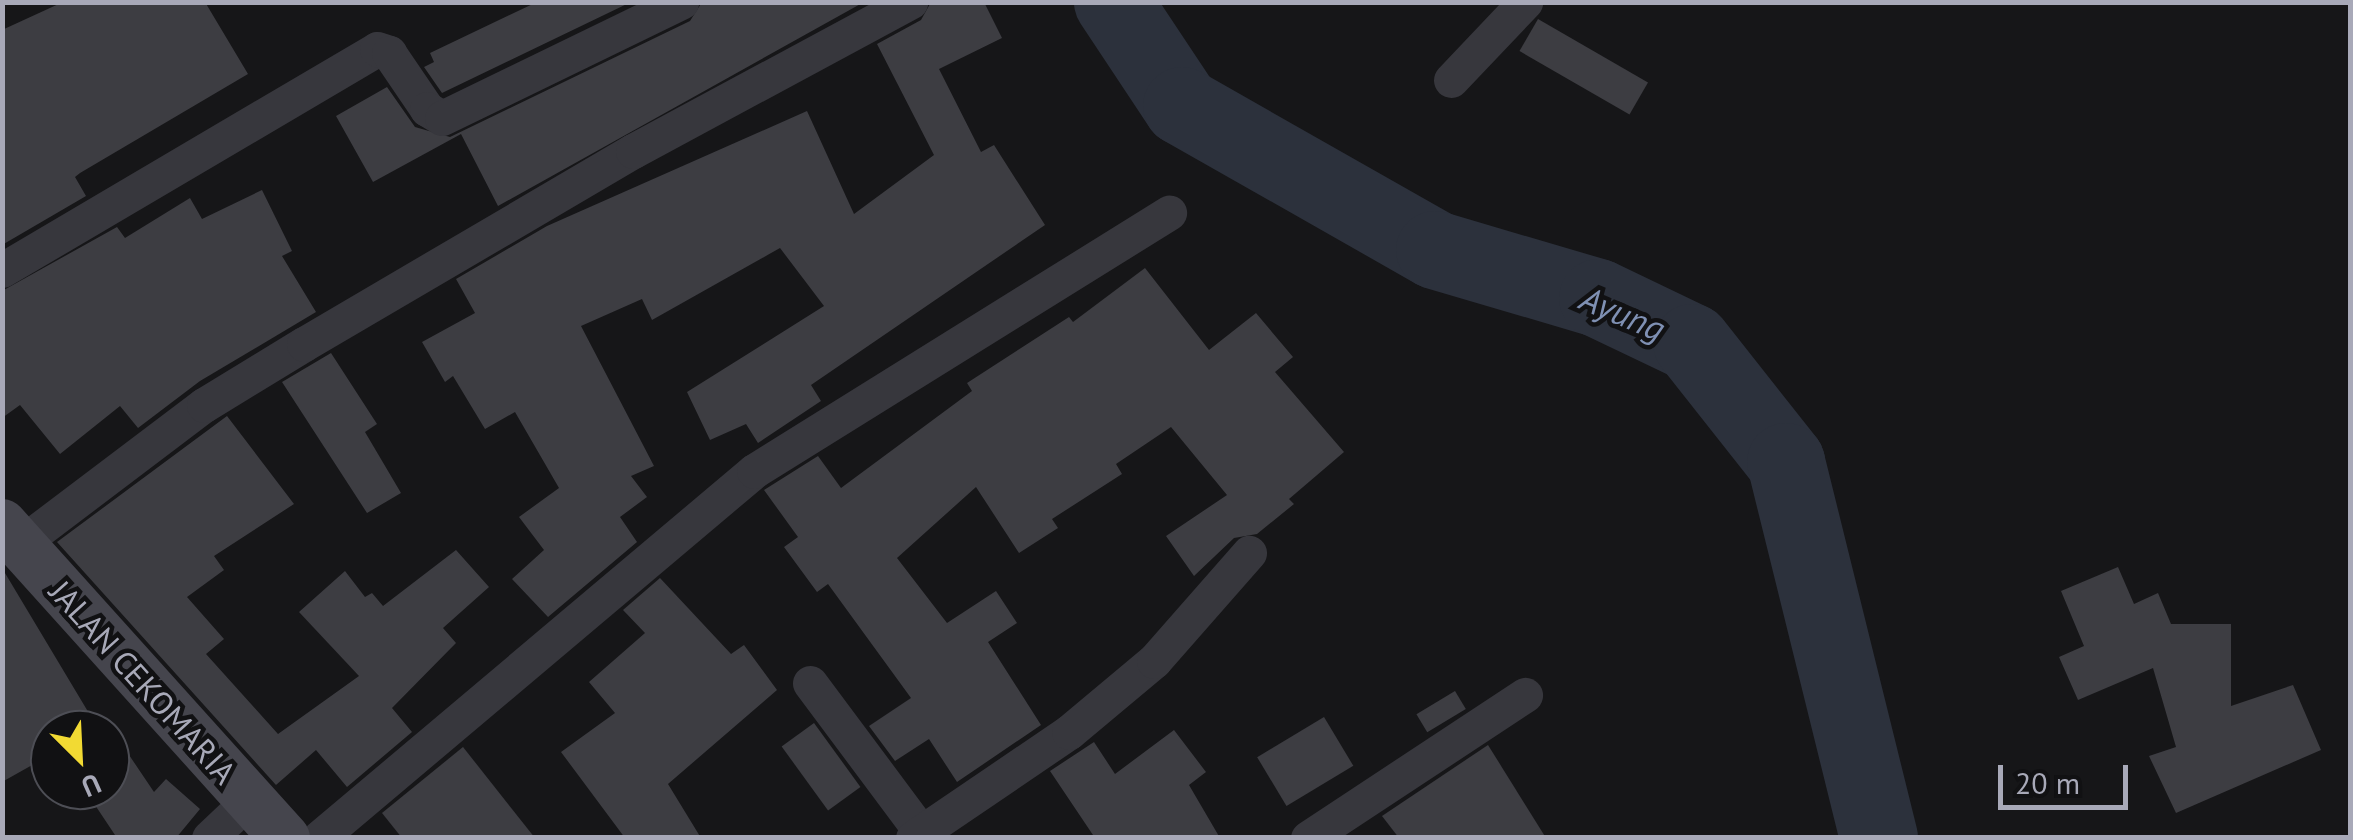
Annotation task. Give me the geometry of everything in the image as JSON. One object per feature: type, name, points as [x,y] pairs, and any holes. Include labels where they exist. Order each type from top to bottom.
[{"type":"street","points":[[2,270],[376,49],[389,53],[427,109],[442,118],[681,2]]},
{"type":"street","points":[[11,534],[204,405],[304,344],[633,151],[910,2]]},
{"type":"street","points":[[1451,80],[1525,2]]},
{"type":"street","points":[[319,838],[754,471],[1169,213]]},
{"type":"street","name":"JALAN CEKOMARIA","points":[[11,534],[284,838]]},
{"type":"street","points":[[810,682],[917,835],[1068,732],[1154,661],[1248,553]]},
{"type":"street","points":[[1308,838],[1526,695]]},
{"type":"street","points":[[209,838],[250,800]]},
{"type":"building","points":[[63,2],[205,2],[248,74],[80,173],[75,177],[86,196],[2,245],[2,30]]},
{"type":"building","points":[[537,2],[631,2],[442,93],[424,67],[434,62],[430,53]]},
{"type":"building","points":[[702,2],[864,2],[498,206],[461,134],[373,182],[336,116],[387,87],[415,127],[450,137],[690,21]]},
{"type":"building","points":[[931,2],[984,2],[1002,38],[939,69],[981,152],[994,145],[1045,225],[811,385],[821,401],[758,443],[746,424],[710,440],[687,392],[824,306],[780,248],[652,320],[642,299],[581,326],[654,466],[631,476],[647,497],[620,517],[637,542],[548,617],[512,579],[544,550],[519,517],[559,488],[515,412],[485,429],[453,376],[445,382],[422,342],[475,313],[456,279],[547,226],[807,111],[854,214],[934,155],[877,44],[921,20]]},
{"type":"building","points":[[1538,19],[1648,82],[1629,115],[1520,51]]},
{"type":"building","points":[[262,190],[292,251],[282,256],[316,312],[200,381],[138,428],[120,406],[60,454],[20,405],[2,418],[2,291],[117,227],[125,238],[190,198],[202,219]]},
{"type":"building","points":[[1145,268],[1209,350],[1256,313],[1293,357],[1275,372],[1344,452],[1289,499],[1294,504],[1257,534],[1234,538],[1194,576],[1166,536],[1227,495],[1171,427],[1116,464],[1122,474],[1052,519],[1058,528],[1019,553],[976,487],[897,558],[947,623],[996,591],[1017,623],[988,642],[1041,725],[957,782],[929,739],[895,761],[869,726],[911,698],[828,584],[817,592],[784,547],[798,537],[764,490],[818,456],[841,488],[972,391],[967,383],[1069,317],[1073,322]]},
{"type":"building","points":[[331,353],[377,424],[365,432],[401,493],[367,513],[282,382]]},
{"type":"building","points":[[227,416],[294,504],[214,556],[224,570],[187,597],[224,639],[206,654],[278,734],[359,676],[299,612],[345,571],[365,597],[372,593],[383,606],[456,550],[489,587],[443,628],[456,643],[392,708],[412,732],[347,787],[316,750],[276,785],[57,542]]},
{"type":"building","points":[[2118,567],[2134,604],[2158,593],[2171,624],[2231,624],[2231,706],[2293,685],[2321,750],[2176,813],[2149,756],[2176,747],[2153,668],[2078,700],[2059,657],[2084,646],[2061,591]]},
{"type":"building","points":[[2,568],[87,710],[30,710],[30,766],[2,782]]},
{"type":"building","points":[[660,578],[731,654],[744,645],[777,690],[668,784],[701,838],[625,838],[561,752],[615,713],[589,682],[645,633],[623,610]]},
{"type":"building","points":[[1455,691],[1466,709],[1427,732],[1416,714]]},
{"type":"building","points":[[1324,717],[1353,766],[1286,806],[1257,757]]},
{"type":"building","points":[[814,723],[860,787],[828,810],[782,747]]},
{"type":"building","points":[[1174,730],[1206,772],[1189,785],[1220,838],[1095,838],[1050,771],[1094,742],[1115,774]]},
{"type":"building","points":[[1488,745],[1546,838],[1399,838],[1382,816]]},
{"type":"building","points":[[463,747],[535,838],[402,838],[382,813]]},
{"type":"building","points":[[130,756],[154,792],[166,779],[200,809],[176,838],[117,838],[98,810],[130,810]]},
{"type":"waterway","name":"Ayung","points":[[1113,2],[1182,106],[1435,250],[1598,298],[1692,343],[1786,462],[1879,838]]}]
